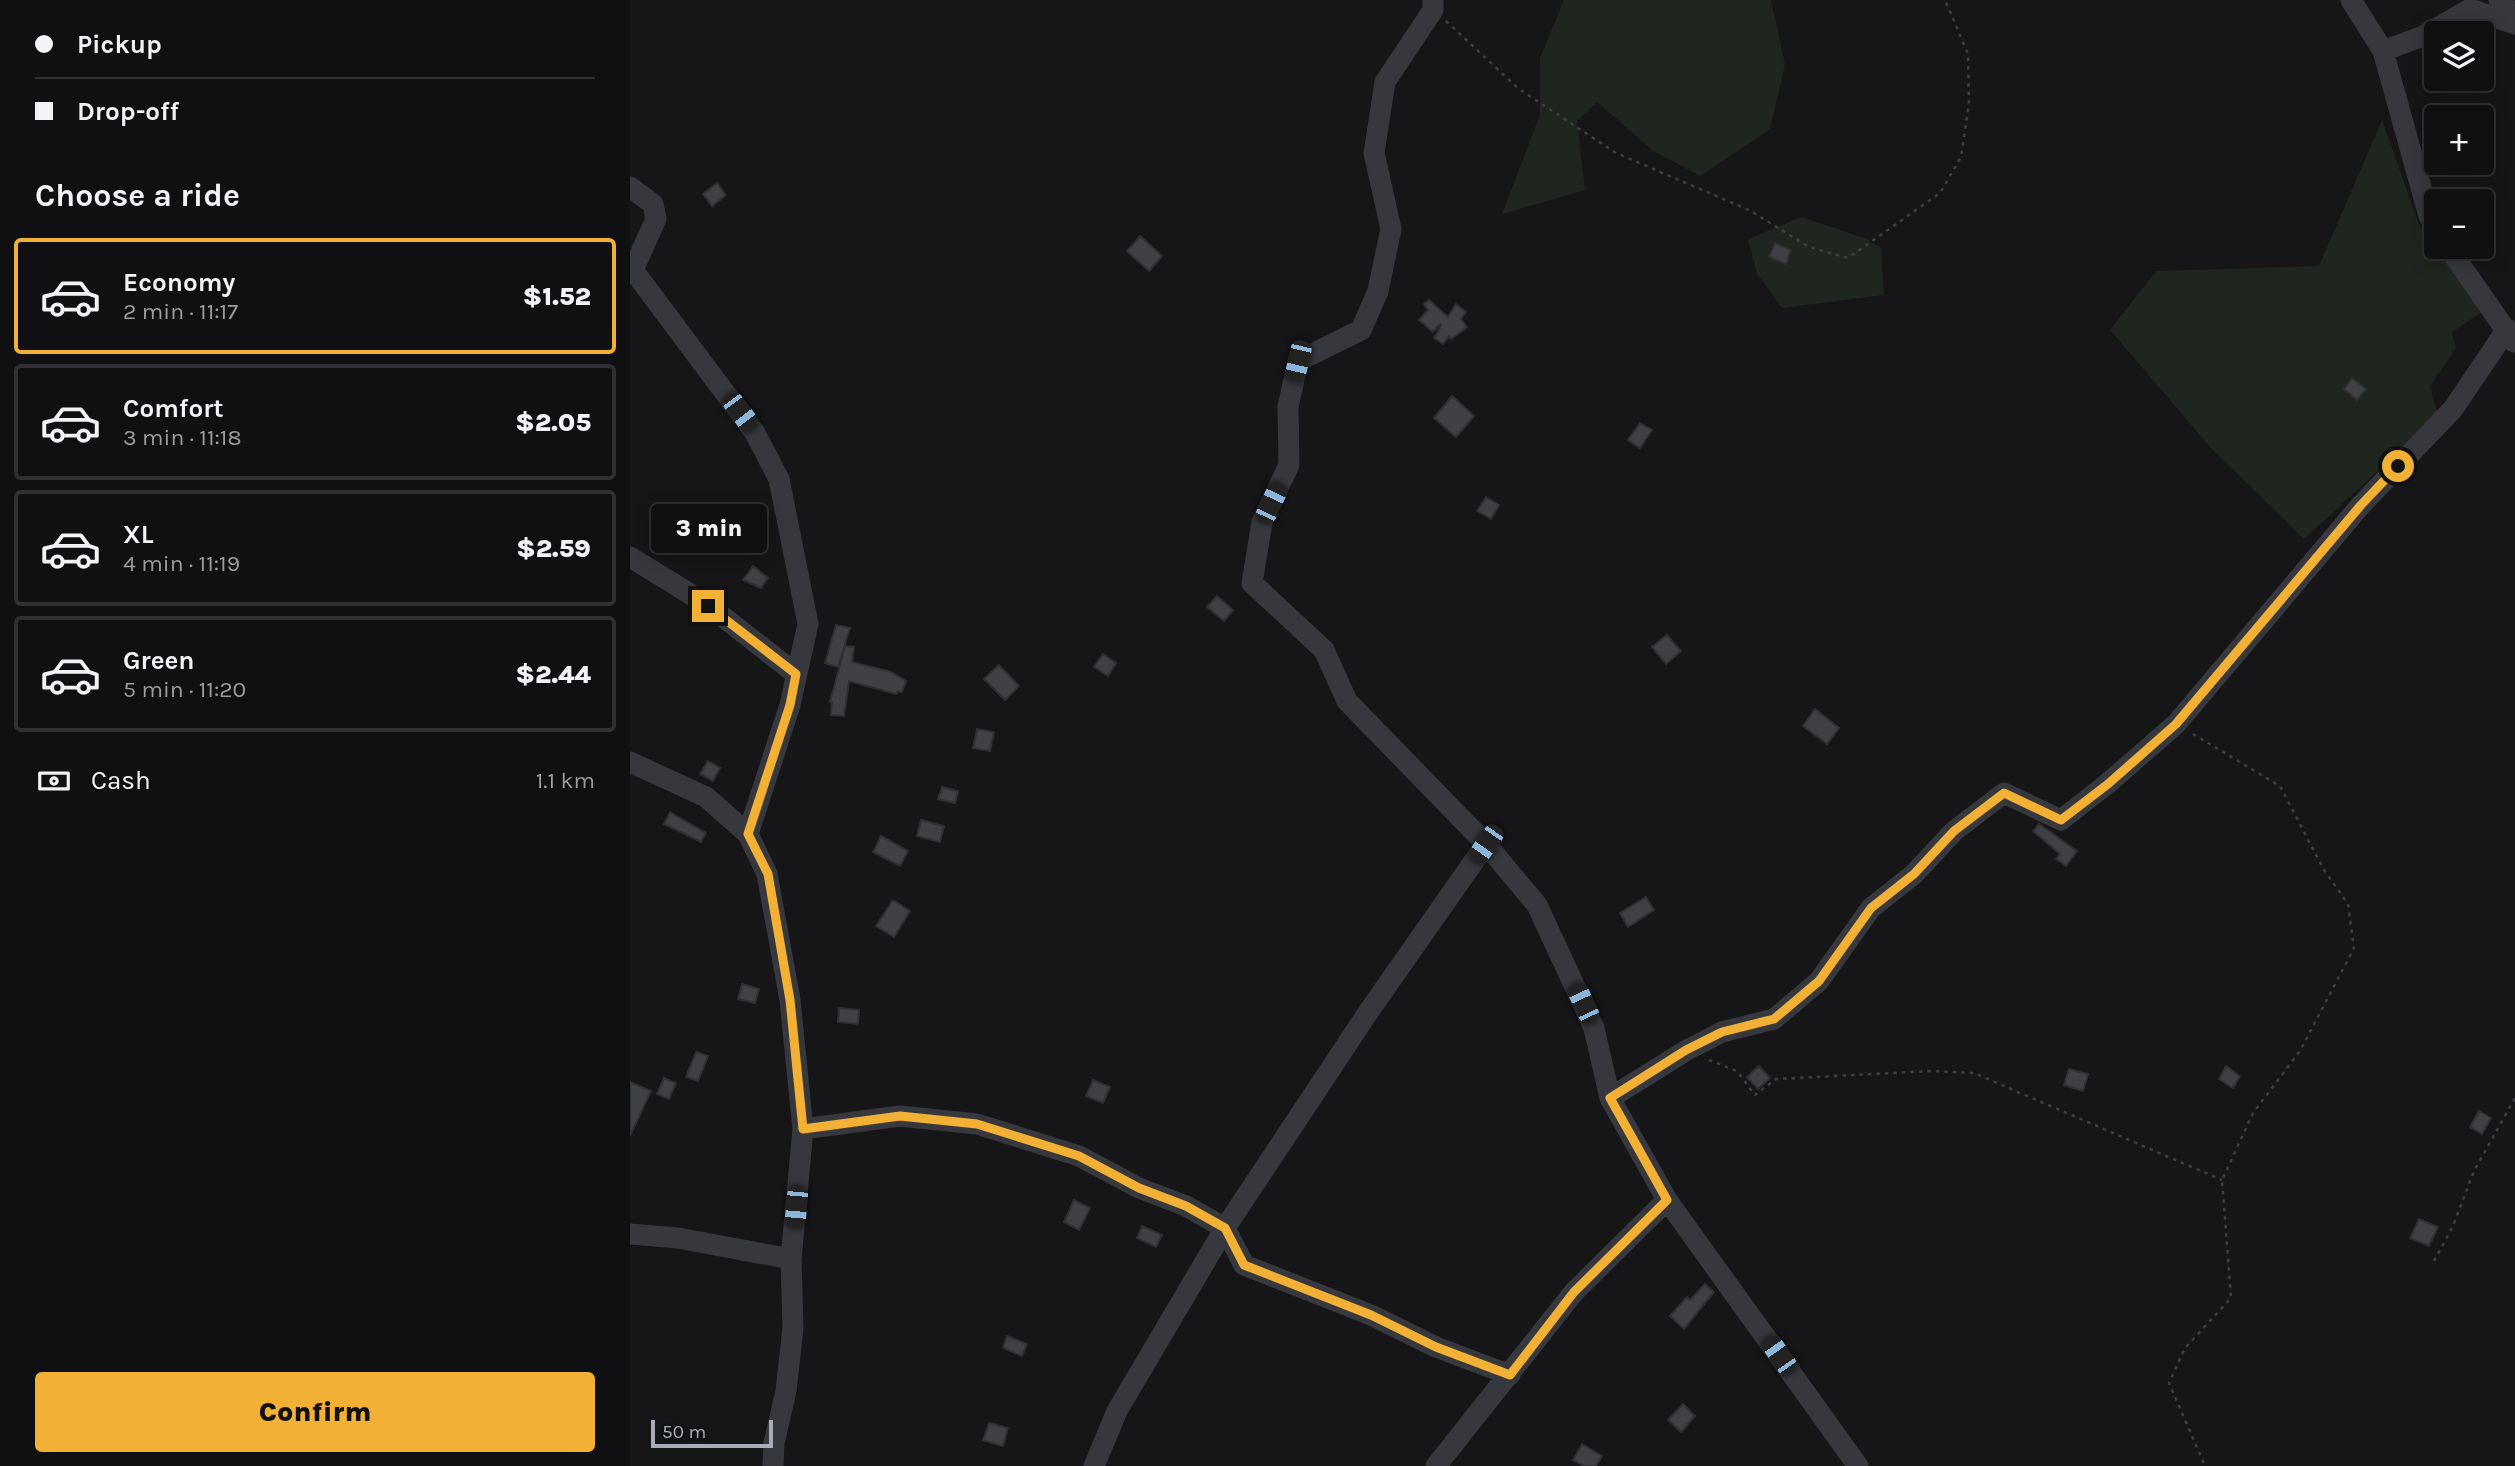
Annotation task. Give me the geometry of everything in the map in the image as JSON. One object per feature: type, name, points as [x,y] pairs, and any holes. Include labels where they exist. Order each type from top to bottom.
[{"type":"street","points":[[2351,0],[2357,4],[2383,51],[2424,195]]},
{"type":"street","points":[[2498,0],[2515,16]]},
{"type":"street","points":[[1438,3],[1385,82],[1374,153],[1391,229],[1378,291],[1361,330],[1298,361],[1287,407],[1289,465],[1262,522],[1252,583],[1324,650],[1347,701],[1486,844],[1537,905],[1594,1028],[1610,1098],[1667,1200],[1858,1466]]},
{"type":"street","points":[[2383,51],[2423,36],[2470,9],[2515,24]]},
{"type":"street","points":[[630,187],[653,204],[656,219],[631,273],[755,433],[779,479],[807,624],[790,705],[748,834]]},
{"type":"street","points":[[1610,1098],[1686,1050],[1722,1032],[1774,1019],[1819,981],[1871,908],[1914,874],[1954,831],[2004,793],[2061,820],[2108,784],[2176,724],[2361,505],[2453,409],[2511,336],[2456,259]]},
{"type":"street","points":[[630,557],[708,606],[796,674]]},
{"type":"street","points":[[630,762],[706,797],[748,834],[768,874],[790,1000],[803,1129],[791,1259],[793,1328],[786,1391],[774,1443],[773,1466]]},
{"type":"street","points":[[1094,1466],[1117,1411],[1225,1228],[1369,1011],[1486,844]]},
{"type":"street","points":[[803,1129],[900,1116],[977,1124],[1079,1156],[1139,1188],[1186,1206],[1225,1228],[1244,1265],[1371,1315],[1436,1347],[1510,1375]]},
{"type":"street","points":[[1436,1466],[1574,1292],[1667,1200]]},
{"type":"street","points":[[630,1234],[678,1238],[791,1259]]},
{"type":"path","points":[[1438,3],[1520,89],[1616,153],[1749,210],[1809,247],[1848,258],[1940,192],[1961,157],[1969,104],[1968,54],[1944,0]]},
{"type":"path","points":[[2176,724],[2280,786],[2324,870],[2348,904],[2354,948],[2300,1051],[2253,1113],[2222,1180],[2231,1298],[2185,1348],[2169,1383],[2204,1466]]},
{"type":"path","points":[[1686,1050],[1737,1071],[1755,1095],[1776,1079],[1931,1071],[1974,1073],[2222,1180]]},
{"type":"path","points":[[2434,1261],[2453,1226],[2474,1171],[2515,1098]]},
{"type":"shaded area","points":[[1564,0],[1771,0],[1785,65],[1770,129],[1700,176],[1652,150],[1597,102],[1577,121],[1585,190],[1502,214],[1540,115],[1540,58]]},
{"type":"shaded area","points":[[2382,120],[2419,224],[2424,230],[2424,259],[2448,259],[2488,308],[2452,332],[2456,348],[2430,386],[2438,416],[2304,539],[2211,448],[2110,330],[2156,271],[2319,266]]},
{"type":"shaded area","points":[[1802,217],[1864,238],[1881,248],[1884,295],[1782,308],[1757,274],[1748,239]]},
{"type":"building","points":[[717,183],[726,195],[712,206],[703,194]]},
{"type":"building","points":[[1140,236],[1162,256],[1149,271],[1127,251]]},
{"type":"building","points":[[1775,243],[1791,250],[1786,264],[1769,257]]},
{"type":"building","points":[[1429,300],[1448,317],[1456,304],[1466,312],[1461,319],[1467,327],[1451,339],[1449,336],[1443,344],[1434,338],[1440,324],[1433,332],[1419,320],[1428,310],[1424,304]]},
{"type":"building","points":[[2352,378],[2366,389],[2357,400],[2344,389]]},
{"type":"building","points":[[1452,396],[1474,416],[1456,437],[1434,418]]},
{"type":"building","points":[[1640,423],[1652,430],[1640,448],[1628,440]]},
{"type":"building","points":[[1486,497],[1499,505],[1491,519],[1477,511]]},
{"type":"building","points":[[753,566],[768,578],[761,588],[743,580]]},
{"type":"building","points":[[1217,596],[1233,610],[1224,621],[1207,607]]},
{"type":"building","points":[[836,625],[850,628],[838,667],[825,663]]},
{"type":"building","points":[[1667,635],[1681,651],[1666,664],[1652,647]]},
{"type":"building","points":[[845,646],[854,647],[852,662],[891,672],[906,681],[902,692],[898,691],[896,694],[849,681],[844,716],[831,715],[830,702]]},
{"type":"building","points":[[1103,654],[1116,663],[1108,676],[1094,667]]},
{"type":"building","points":[[999,665],[1019,686],[1005,700],[984,679]]},
{"type":"building","points":[[1815,709],[1839,728],[1827,744],[1803,726]]},
{"type":"building","points":[[977,729],[994,732],[990,751],[973,748]]},
{"type":"building","points":[[708,761],[720,768],[713,781],[700,774]]},
{"type":"building","points":[[942,787],[958,791],[955,803],[938,799]]},
{"type":"building","points":[[670,812],[706,833],[701,842],[664,824]]},
{"type":"building","points":[[921,820],[944,826],[940,842],[917,836]]},
{"type":"building","points":[[2039,824],[2077,851],[2066,866],[2056,859],[2060,854],[2033,831]]},
{"type":"building","points":[[881,836],[908,851],[900,866],[873,852]]},
{"type":"building","points":[[1646,897],[1654,910],[1628,927],[1620,913]]},
{"type":"building","points":[[893,900],[910,911],[894,937],[876,926]]},
{"type":"building","points":[[742,984],[759,989],[755,1003],[738,999]]},
{"type":"building","points":[[839,1008],[859,1010],[858,1024],[838,1022]]},
{"type":"building","points":[[696,1052],[708,1056],[698,1081],[686,1077]]},
{"type":"building","points":[[1759,1066],[1770,1078],[1758,1089],[1747,1077]]},
{"type":"building","points":[[2226,1066],[2240,1076],[2233,1088],[2219,1079]]},
{"type":"building","points":[[2069,1069],[2088,1074],[2083,1091],[2064,1085]]},
{"type":"building","points":[[664,1078],[676,1083],[669,1099],[657,1094]]},
{"type":"building","points":[[1093,1080],[1110,1087],[1103,1103],[1086,1096]]},
{"type":"building","points":[[630,1082],[651,1091],[630,1136]]},
{"type":"building","points":[[2479,1111],[2491,1118],[2482,1134],[2470,1127]]},
{"type":"building","points":[[1074,1200],[1090,1208],[1079,1230],[1064,1222]]},
{"type":"building","points":[[2419,1219],[2438,1227],[2429,1246],[2410,1238]]},
{"type":"building","points":[[1142,1226],[1162,1235],[1156,1247],[1137,1238]]},
{"type":"building","points":[[1705,1284],[1714,1292],[1684,1329],[1670,1316],[1687,1297],[1690,1300]]},
{"type":"building","points":[[1007,1336],[1027,1344],[1022,1356],[1003,1348]]},
{"type":"building","points":[[1683,1404],[1695,1416],[1681,1432],[1668,1420]]},
{"type":"building","points":[[989,1423],[1008,1428],[1003,1446],[983,1440]]},
{"type":"building","points":[[1582,1444],[1602,1456],[1596,1466],[1584,1466],[1573,1460]]},
{"type":"route","points":[[708,606],[796,674],[790,705],[748,834],[768,874],[790,1000],[803,1129],[900,1116],[977,1124],[1079,1156],[1139,1188],[1186,1206],[1225,1228],[1244,1265],[1371,1315],[1436,1347],[1510,1375],[1574,1292],[1667,1200],[1610,1098],[1686,1050],[1722,1032],[1774,1019],[1819,981],[1871,908],[1914,874],[1954,831],[2004,793],[2061,820],[2108,784],[2176,724],[2361,505],[2398,466]]}]
